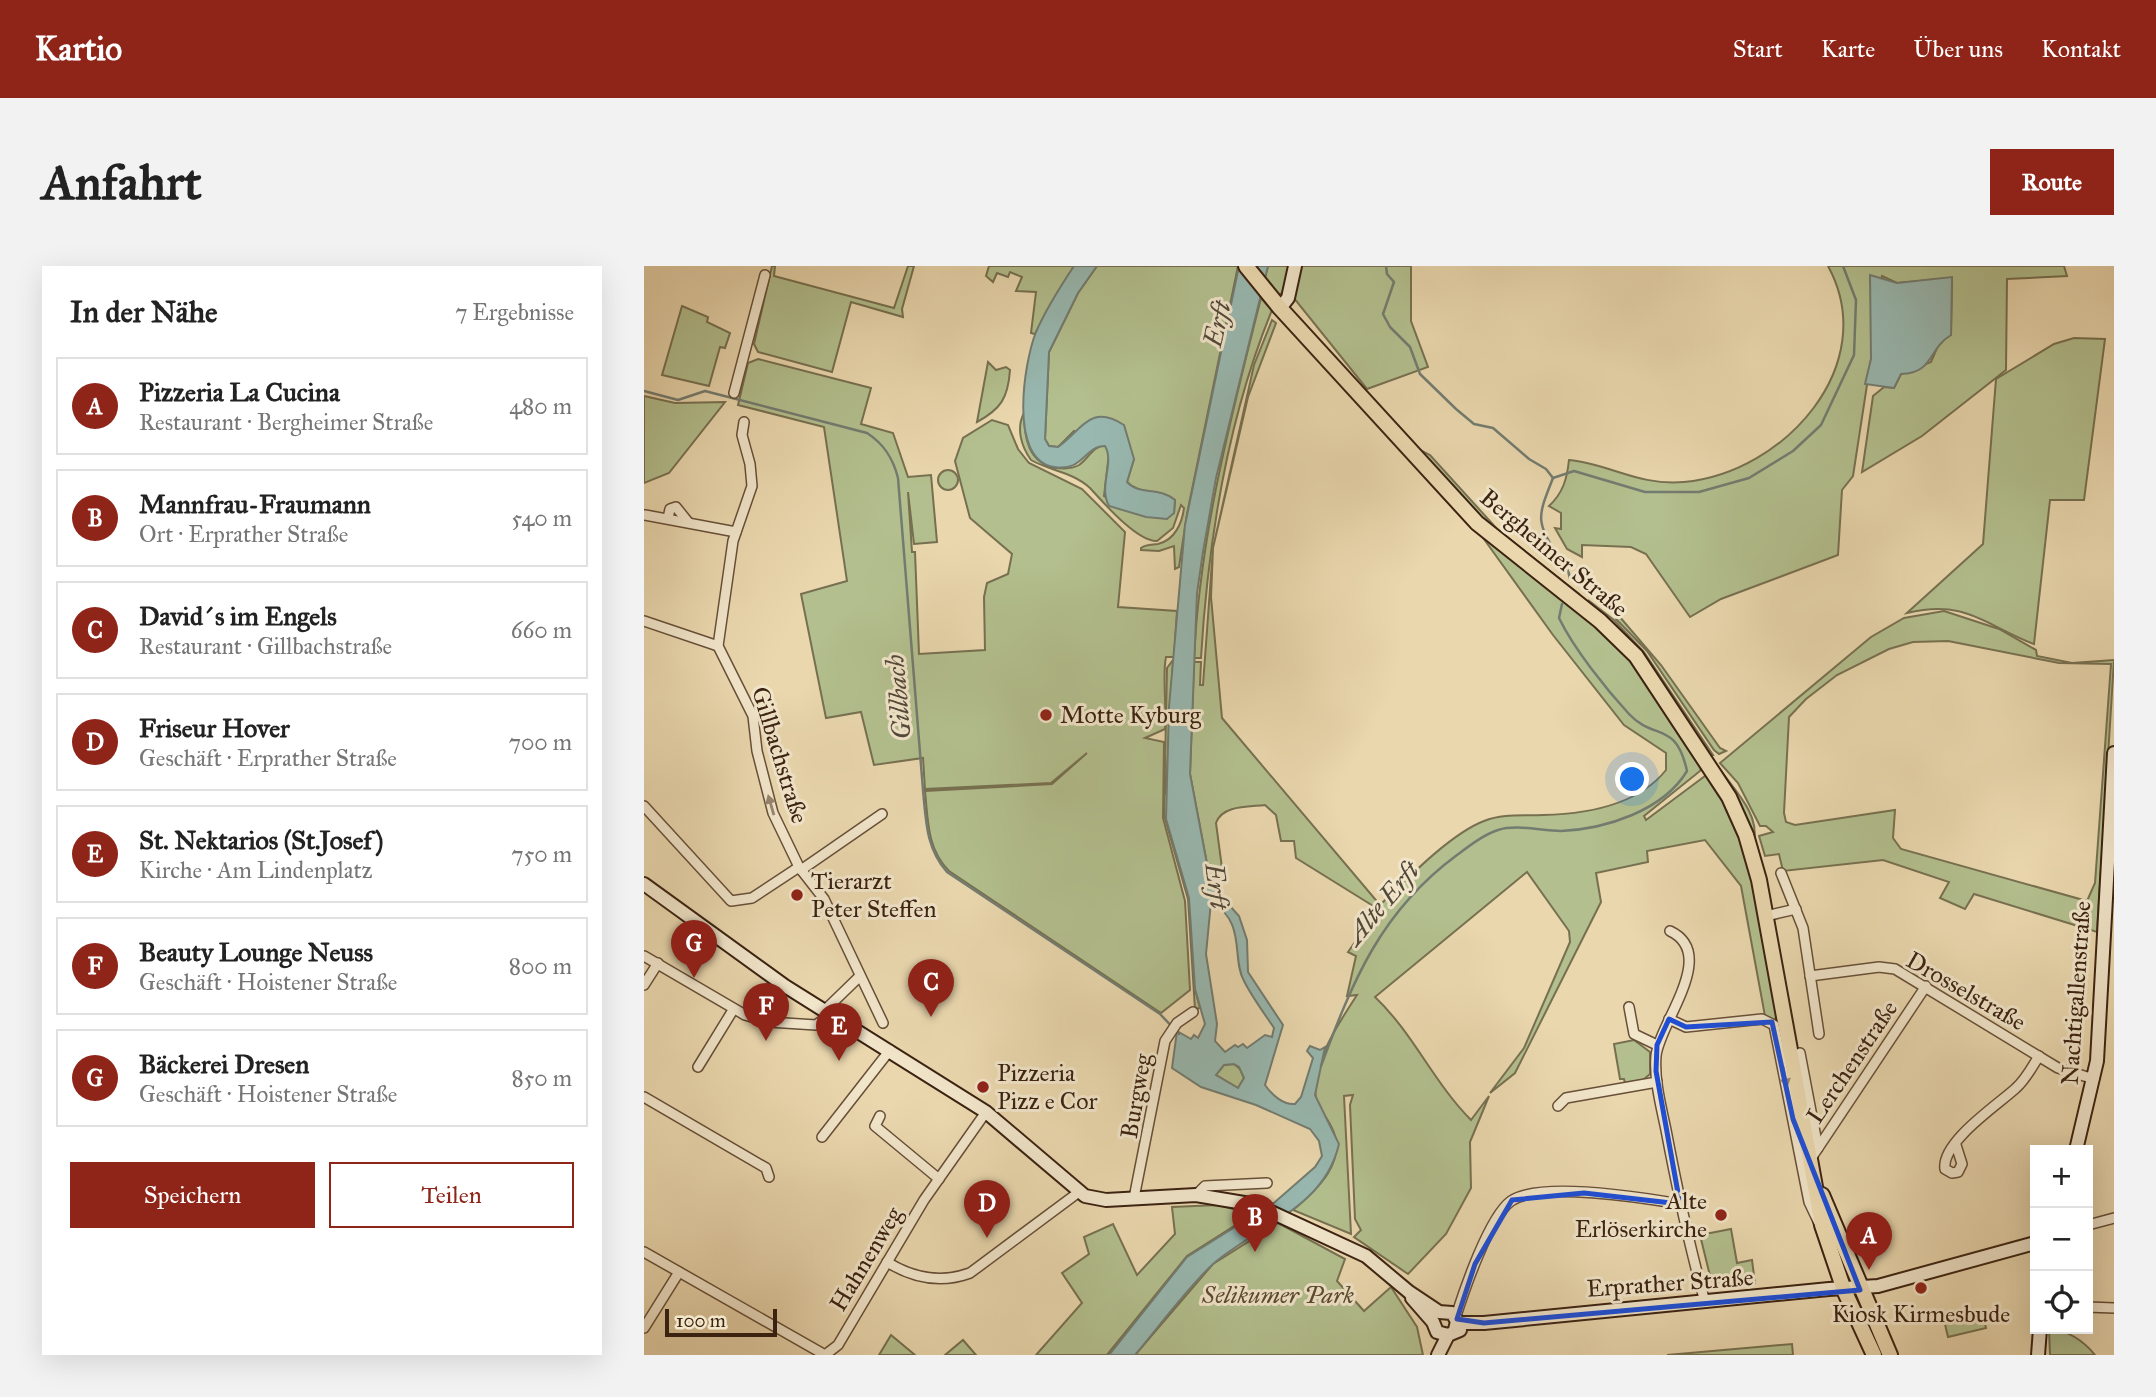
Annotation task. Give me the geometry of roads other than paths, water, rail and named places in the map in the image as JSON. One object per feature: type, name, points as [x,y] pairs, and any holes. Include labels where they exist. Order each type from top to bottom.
[{"type":"main road","name":"Bergheimer Straße","points":[[1246,266],[1268,296],[1484,530],[1600,621],[1636,656],[1729,797],[1754,858],[1813,1159],[1822,1225],[1844,1290],[1874,1355]]},
{"type":"main road","points":[[1280,309],[1288,298],[1295,266]]},
{"type":"main road","name":"Nachtigallenstraße","points":[[2077,1145],[2094,1079],[2114,753]]},
{"type":"main road","points":[[644,884],[827,1012],[986,1112],[1079,1192],[1100,1200],[1196,1195],[1256,1205],[1366,1256],[1409,1293],[1448,1321],[1435,1355]]},
{"type":"main road","name":"Bergheimer Straße","points":[[1813,1159],[1860,1290],[1889,1355]]},
{"type":"main road","name":"Erprather Straße","points":[[1448,1321],[1484,1323],[1860,1290],[2030,1244]]},
{"type":"main road","points":[[2038,1355],[2040,1334]]},
{"type":"street","points":[[734,393],[765,275]]},
{"type":"street","points":[[644,621],[718,646],[736,532],[752,486],[750,464],[742,435],[744,422]]},
{"type":"street","points":[[645,514],[668,518],[671,508],[676,507],[688,522],[736,532]]},
{"type":"street","name":"Gillbachstraße","points":[[718,646],[747,700],[773,813],[800,868],[824,899],[883,1023]]},
{"type":"street","points":[[644,806],[725,897],[739,902],[752,898],[882,814]]},
{"type":"street","points":[[1781,873],[1803,928],[1819,1034]]},
{"type":"street","points":[[1766,916],[1796,909]]},
{"type":"street","points":[[1670,931],[1680,938],[1690,967],[1687,982],[1657,1045],[1657,1082],[1680,1204],[1705,1302]]},
{"type":"street","points":[[644,956],[733,1010],[769,1021],[809,1025],[823,1023],[827,1012],[860,976]]},
{"type":"street","points":[[644,985],[658,963]]},
{"type":"street","name":"Drosselstraße","points":[[1810,976],[1880,967],[1904,972],[2064,1071],[2094,1079]]},
{"type":"street","name":"Lerchenstraße","points":[[1813,1159],[1926,986]]},
{"type":"street","points":[[1629,1007],[1634,1034],[1657,1045]]},
{"type":"street","points":[[698,1067],[733,1010]]},
{"type":"street","name":"Burgweg","points":[[1134,1198],[1169,1032],[1193,1012]]},
{"type":"street","name":"Bergheimer Straße","points":[[1669,1019],[1691,1028],[1762,1019],[1772,1022],[1777,1031],[1808,1202],[1822,1225]]},
{"type":"street","points":[[822,1137],[890,1050]]},
{"type":"street","name":"Bergheimer Straße","points":[[1800,1053],[1813,1159]]},
{"type":"street","points":[[1956,1145],[1974,1121],[2020,1084],[2039,1056]]},
{"type":"street","points":[[1558,1106],[1566,1098],[1657,1082]]},
{"type":"street","points":[[644,1097],[766,1168],[769,1177]]},
{"type":"street","name":"Hahnenweg","points":[[825,1355],[838,1345],[939,1179],[986,1112]]},
{"type":"street","points":[[880,1115],[875,1126],[939,1179]]},
{"type":"street","points":[[1196,1195],[1205,1186],[1267,1183]]},
{"type":"street","points":[[887,1262],[923,1278],[954,1278],[970,1273],[1079,1192]]},
{"type":"street","points":[[1448,1321],[1488,1236],[1505,1207],[1515,1199],[1549,1194],[1599,1193],[1680,1204]]},
{"type":"street","points":[[2093,1224],[2114,1218]]},
{"type":"street","points":[[644,1252],[825,1355]]},
{"type":"street","points":[[644,1328],[679,1272]]},
{"type":"street","points":[[2093,1307],[2114,1308]]},
{"type":"water","points":[[1074,266],[1097,266],[1078,293],[1049,352],[1045,439],[1049,446],[1058,447],[1087,421],[1095,418],[1112,419],[1124,425],[1134,459],[1127,482],[1138,489],[1162,493],[1175,500],[1174,513],[1167,519],[1146,517],[1109,506],[1105,491],[1108,453],[1105,446],[1092,450],[1078,463],[1064,468],[1054,467],[1040,460],[1030,447],[1023,408],[1031,346],[1044,315]]},
{"type":"water","points":[[1239,266],[1268,266],[1216,478],[1203,552],[1197,593],[1190,774],[1211,885],[1239,916],[1247,940],[1248,972],[1283,1025],[1265,1085],[1278,1099],[1295,1104],[1301,1097],[1313,1058],[1307,1051],[1310,1046],[1320,1050],[1325,1047],[1315,1095],[1339,1144],[1331,1166],[1319,1185],[1304,1200],[1213,1264],[1135,1355],[1109,1355],[1187,1257],[1275,1202],[1315,1167],[1322,1156],[1319,1141],[1310,1129],[1256,1105],[1201,1087],[1172,1068],[1177,1031],[1191,1039],[1194,1035],[1198,1038],[1205,1024],[1195,989],[1189,898],[1166,819],[1169,707],[1185,525]],"holes":[[[1211,902],[1230,920],[1236,940],[1240,972],[1274,1028],[1272,1037],[1265,1035],[1247,1048],[1243,1044],[1238,1047],[1235,1045],[1225,1052],[1215,1041],[1217,1024],[1206,954]],[[1234,1064],[1239,1067],[1244,1078],[1238,1088],[1216,1075],[1224,1065]]]},
{"type":"water","points":[[1870,275],[1897,283],[1952,277],[1951,335],[1920,369],[1901,374],[1894,388],[1865,384],[1871,359]]},
{"type":"waterway","points":[[1386,266],[1387,274],[1394,282],[1383,314],[1390,327],[1410,347],[1420,374],[1474,424],[1493,428],[1529,459],[1546,469],[1553,478]]},
{"type":"waterway","points":[[1553,478],[1574,471],[1645,492],[1699,492],[1749,478],[1793,451],[1821,425],[1854,355],[1856,300],[1843,266]]},
{"type":"waterway","name":"Gillbach","points":[[644,391],[678,400],[705,391],[867,433],[883,447],[898,478],[925,813],[928,834],[940,863],[947,872],[1160,1014],[1179,1034]]},
{"type":"waterway","name":"Alte Erft","points":[[1553,478],[1544,500],[1542,525],[1570,579]]},
{"type":"waterway","name":"Alte Erft","points":[[1321,1066],[1358,976],[1389,924],[1408,900],[1457,855],[1476,841],[1505,828],[1561,831],[1614,822],[1663,797],[1687,771],[1677,744],[1638,722],[1591,668],[1559,618],[1562,604]]},
{"type":"place","name":"Motte Kyburg","points":[[1046,715]]},
{"type":"place","name":"Tierarzt Peter Steffen","points":[[797,895]]},
{"type":"place","name":"Bäckerei Dresen","points":[[694,978]]},
{"type":"place","name":"David´s im Engels","points":[[931,1017]]},
{"type":"place","name":"Beauty Lounge Neuss","points":[[766,1041]]},
{"type":"place","name":"St. Nektarios (St.Josef)","points":[[839,1061]]},
{"type":"place","name":"Pizzeria Pizz e Cor","points":[[983,1087]]},
{"type":"place","name":"Alte Erlöserkirche","points":[[1721,1215]]},
{"type":"place","name":"Friseur Hover","points":[[987,1238]]},
{"type":"place","name":"Mannfrau-Fraumann","points":[[1255,1252]]},
{"type":"place","name":"Pizzeria La Cucina","points":[[1869,1270]]},
{"type":"place","name":"Kiosk Kirmesbude","points":[[1921,1288]]},
{"type":"water label","name":"Erft","points":[[1217,324]]},
{"type":"water label","name":"Erft","points":[[1217,886]]},
{"type":"park label","name":"Selikumer Park","points":[[1278,1295]]}]
